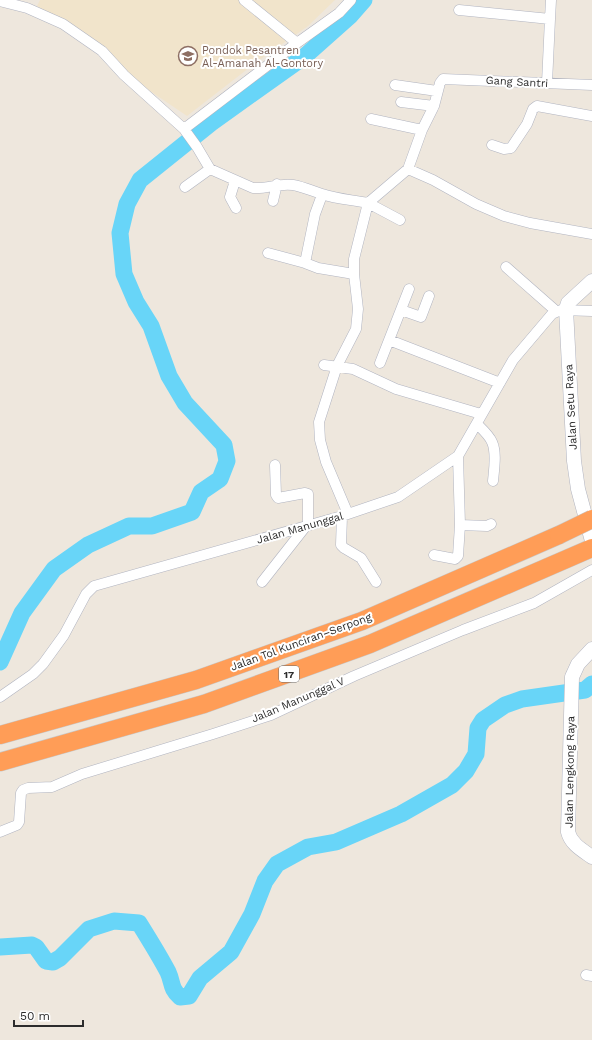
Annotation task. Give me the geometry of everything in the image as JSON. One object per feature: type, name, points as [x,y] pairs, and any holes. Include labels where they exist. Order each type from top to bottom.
[{"type":"highway","name":"Jalan Tol Kunciran–Serpong","points":[[0,735],[196,680],[362,621],[559,535],[592,519]]},
{"type":"highway","name":"17","points":[[0,762],[204,704],[356,650],[592,548]]},
{"type":"street","points":[[244,0],[297,43]]},
{"type":"street","points":[[187,132],[297,43],[339,13],[351,0]]},
{"type":"street","points":[[547,83],[551,0]]},
{"type":"street","points":[[0,1],[27,8],[63,24],[97,47],[124,75],[187,132],[210,169],[253,188],[278,184],[292,185],[309,188],[322,195],[368,203],[400,220]]},
{"type":"street","points":[[459,10],[550,19]]},
{"type":"street","name":"Gang Santri","points":[[437,91],[443,79],[592,85]]},
{"type":"street","points":[[376,582],[361,558],[344,548],[342,545],[345,515],[326,462],[320,440],[319,422],[337,366],[356,329],[358,309],[354,259],[368,203],[408,169],[422,130],[434,106],[437,91],[395,85]]},
{"type":"street","points":[[401,102],[434,106]]},
{"type":"street","points":[[492,145],[504,150],[511,148],[528,124],[536,106],[592,116]]},
{"type":"street","points":[[371,119],[422,130]]},
{"type":"street","points":[[185,187],[210,169]]},
{"type":"street","points":[[408,169],[433,180],[470,202],[504,216],[530,224],[592,234]]},
{"type":"street","points":[[235,181],[230,198],[236,208]]},
{"type":"street","points":[[272,201],[278,184]]},
{"type":"street","points":[[304,263],[312,235],[315,214],[322,195]]},
{"type":"street","points":[[268,253],[318,268],[354,274]]},
{"type":"street","points":[[506,267],[561,310],[592,311]]},
{"type":"street","points":[[561,310],[590,284]]},
{"type":"street","points":[[380,363],[409,289]]},
{"type":"street","points":[[401,310],[420,317],[429,296]]},
{"type":"street","name":"Jalan Manunggal","points":[[0,698],[33,674],[43,664],[64,635],[89,589],[94,586],[345,515],[398,497],[458,456],[513,360],[561,310]]},
{"type":"street","name":"Jalan Setu Raya","points":[[561,310],[574,461],[578,489],[592,541]]},
{"type":"street","points":[[389,340],[500,382]]},
{"type":"street","points":[[324,365],[353,369],[396,389],[482,414]]},
{"type":"street","points":[[477,424],[491,440],[493,445],[493,481]]},
{"type":"street","points":[[434,555],[451,559],[457,558],[460,525],[458,456]]},
{"type":"street","points":[[262,582],[307,525],[308,494],[305,493],[280,499],[276,497],[275,465]]},
{"type":"street","points":[[460,525],[487,526],[491,524]]},
{"type":"street","name":"Jalan Manunggal V","points":[[0,832],[17,825],[19,822],[21,792],[23,790],[28,788],[52,787],[82,774],[271,715],[354,676],[463,630],[534,603],[592,570]]},
{"type":"street","name":"Jalan Lengkong Raya","points":[[592,649],[578,664],[572,676],[568,832],[574,844],[592,857]]},
{"type":"shaded area","name":"Pondok Pesantren Al-Amanah Al-Gontory","points":[[40,0],[335,0],[308,26],[258,61],[187,116],[125,74],[105,51],[37,6]]},
{"type":"waterway","points":[[0,662],[22,613],[54,569],[88,545],[129,526],[152,526],[192,512],[201,492],[220,479],[227,461],[224,445],[185,403],[169,376],[151,326],[136,302],[124,274],[120,233],[127,204],[140,180],[211,123],[305,56],[350,16],[364,0]]},
{"type":"waterway","points":[[0,947],[32,945],[36,947],[46,961],[53,962],[60,958],[89,929],[114,921],[139,923],[158,953],[170,976],[175,991],[180,997],[189,996],[200,978],[231,952],[252,914],[265,881],[277,864],[308,847],[336,842],[401,814],[452,785],[466,771],[476,754],[478,728],[483,720],[505,705],[522,699],[585,690],[592,684]]},
{"type":"place","name":"Pondok Pesantren Al-Amanah Al-Gontory","points":[[188,56]]}]
